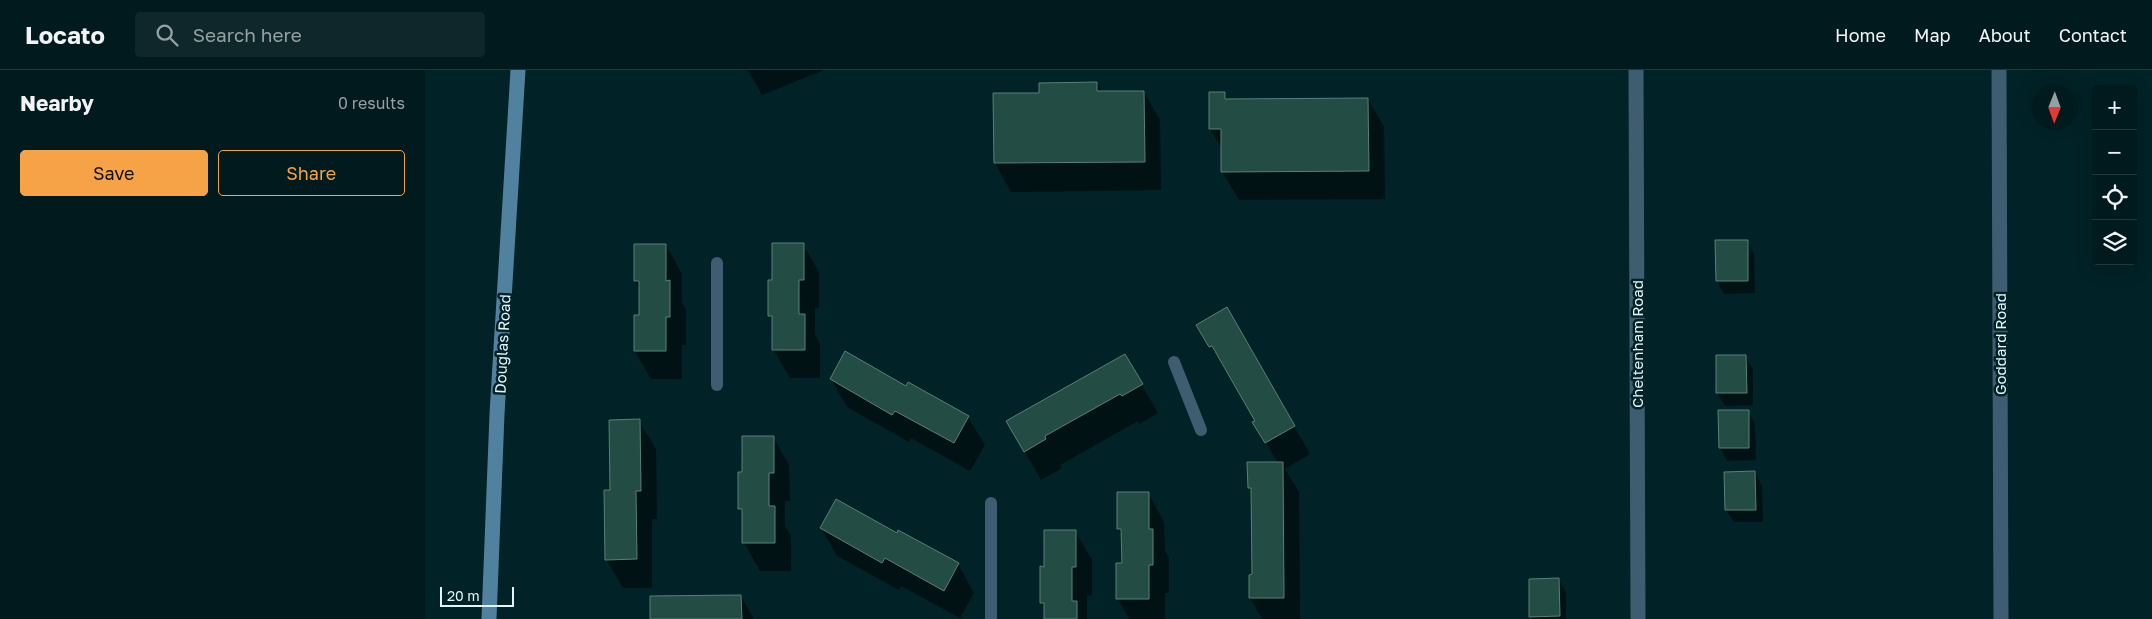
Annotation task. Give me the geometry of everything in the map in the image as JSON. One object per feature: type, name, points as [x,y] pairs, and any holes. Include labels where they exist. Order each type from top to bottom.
[{"type":"street","name":"Douglas Road","points":[[489,619],[497,414],[518,70]]},
{"type":"street","name":"Cheltenham Road","points":[[1635,70],[1638,619]]},
{"type":"street","name":"Goddard Road","points":[[1999,70],[2001,619]]},
{"type":"lane","points":[[717,263],[717,385]]},
{"type":"lane","points":[[1174,362],[1201,430]]},
{"type":"lane","points":[[991,503],[991,619]]},
{"type":"building","points":[[1097,82],[1097,91],[1144,91],[1145,162],[994,163],[993,93],[1039,93],[1039,83]]},
{"type":"building","points":[[1209,92],[1225,92],[1225,99],[1368,98],[1369,171],[1221,172],[1221,129],[1209,129]]},
{"type":"building","points":[[1715,240],[1748,240],[1748,281],[1716,281]]},
{"type":"building","points":[[772,243],[804,243],[804,280],[799,280],[799,314],[805,314],[805,350],[772,350],[772,316],[768,316],[768,280],[772,280]]},
{"type":"building","points":[[634,244],[666,244],[666,281],[670,280],[670,317],[666,317],[666,351],[634,351],[634,315],[639,315],[639,281],[634,281]]},
{"type":"building","points":[[1227,307],[1295,426],[1265,443],[1252,422],[1255,421],[1212,346],[1209,347],[1196,325]]},
{"type":"building","points":[[845,351],[906,386],[908,382],[969,416],[954,443],[895,411],[892,415],[830,379]]},
{"type":"building","points":[[1125,354],[1143,384],[1122,396],[1120,394],[1045,436],[1046,439],[1024,452],[1006,421]]},
{"type":"building","points":[[1716,355],[1746,355],[1747,393],[1716,393]]},
{"type":"building","points":[[1718,410],[1749,410],[1749,448],[1719,448]]},
{"type":"building","points":[[640,419],[641,491],[636,491],[637,559],[605,560],[604,490],[610,490],[609,420]]},
{"type":"building","points":[[742,436],[774,436],[774,473],[769,473],[769,506],[775,506],[775,543],[742,543],[742,509],[738,509],[738,472],[742,472]]},
{"type":"building","points":[[1247,462],[1283,462],[1284,598],[1249,598],[1249,575],[1252,574],[1251,488],[1248,488]]},
{"type":"building","points":[[1755,471],[1756,510],[1725,510],[1724,472]]},
{"type":"building","points":[[1117,492],[1149,492],[1149,529],[1153,529],[1153,565],[1149,565],[1149,599],[1116,599],[1116,563],[1122,563],[1121,529],[1117,529]]},
{"type":"building","points":[[836,499],[897,533],[898,530],[959,563],[944,591],[885,558],[882,563],[820,528]]},
{"type":"building","points":[[1044,530],[1076,530],[1076,567],[1072,567],[1072,601],[1077,601],[1077,619],[1044,619],[1044,603],[1040,603],[1040,566],[1044,567]]},
{"type":"building","points":[[1559,578],[1560,616],[1529,617],[1529,579]]},
{"type":"building","points":[[741,595],[742,619],[650,619],[650,596]]}]
